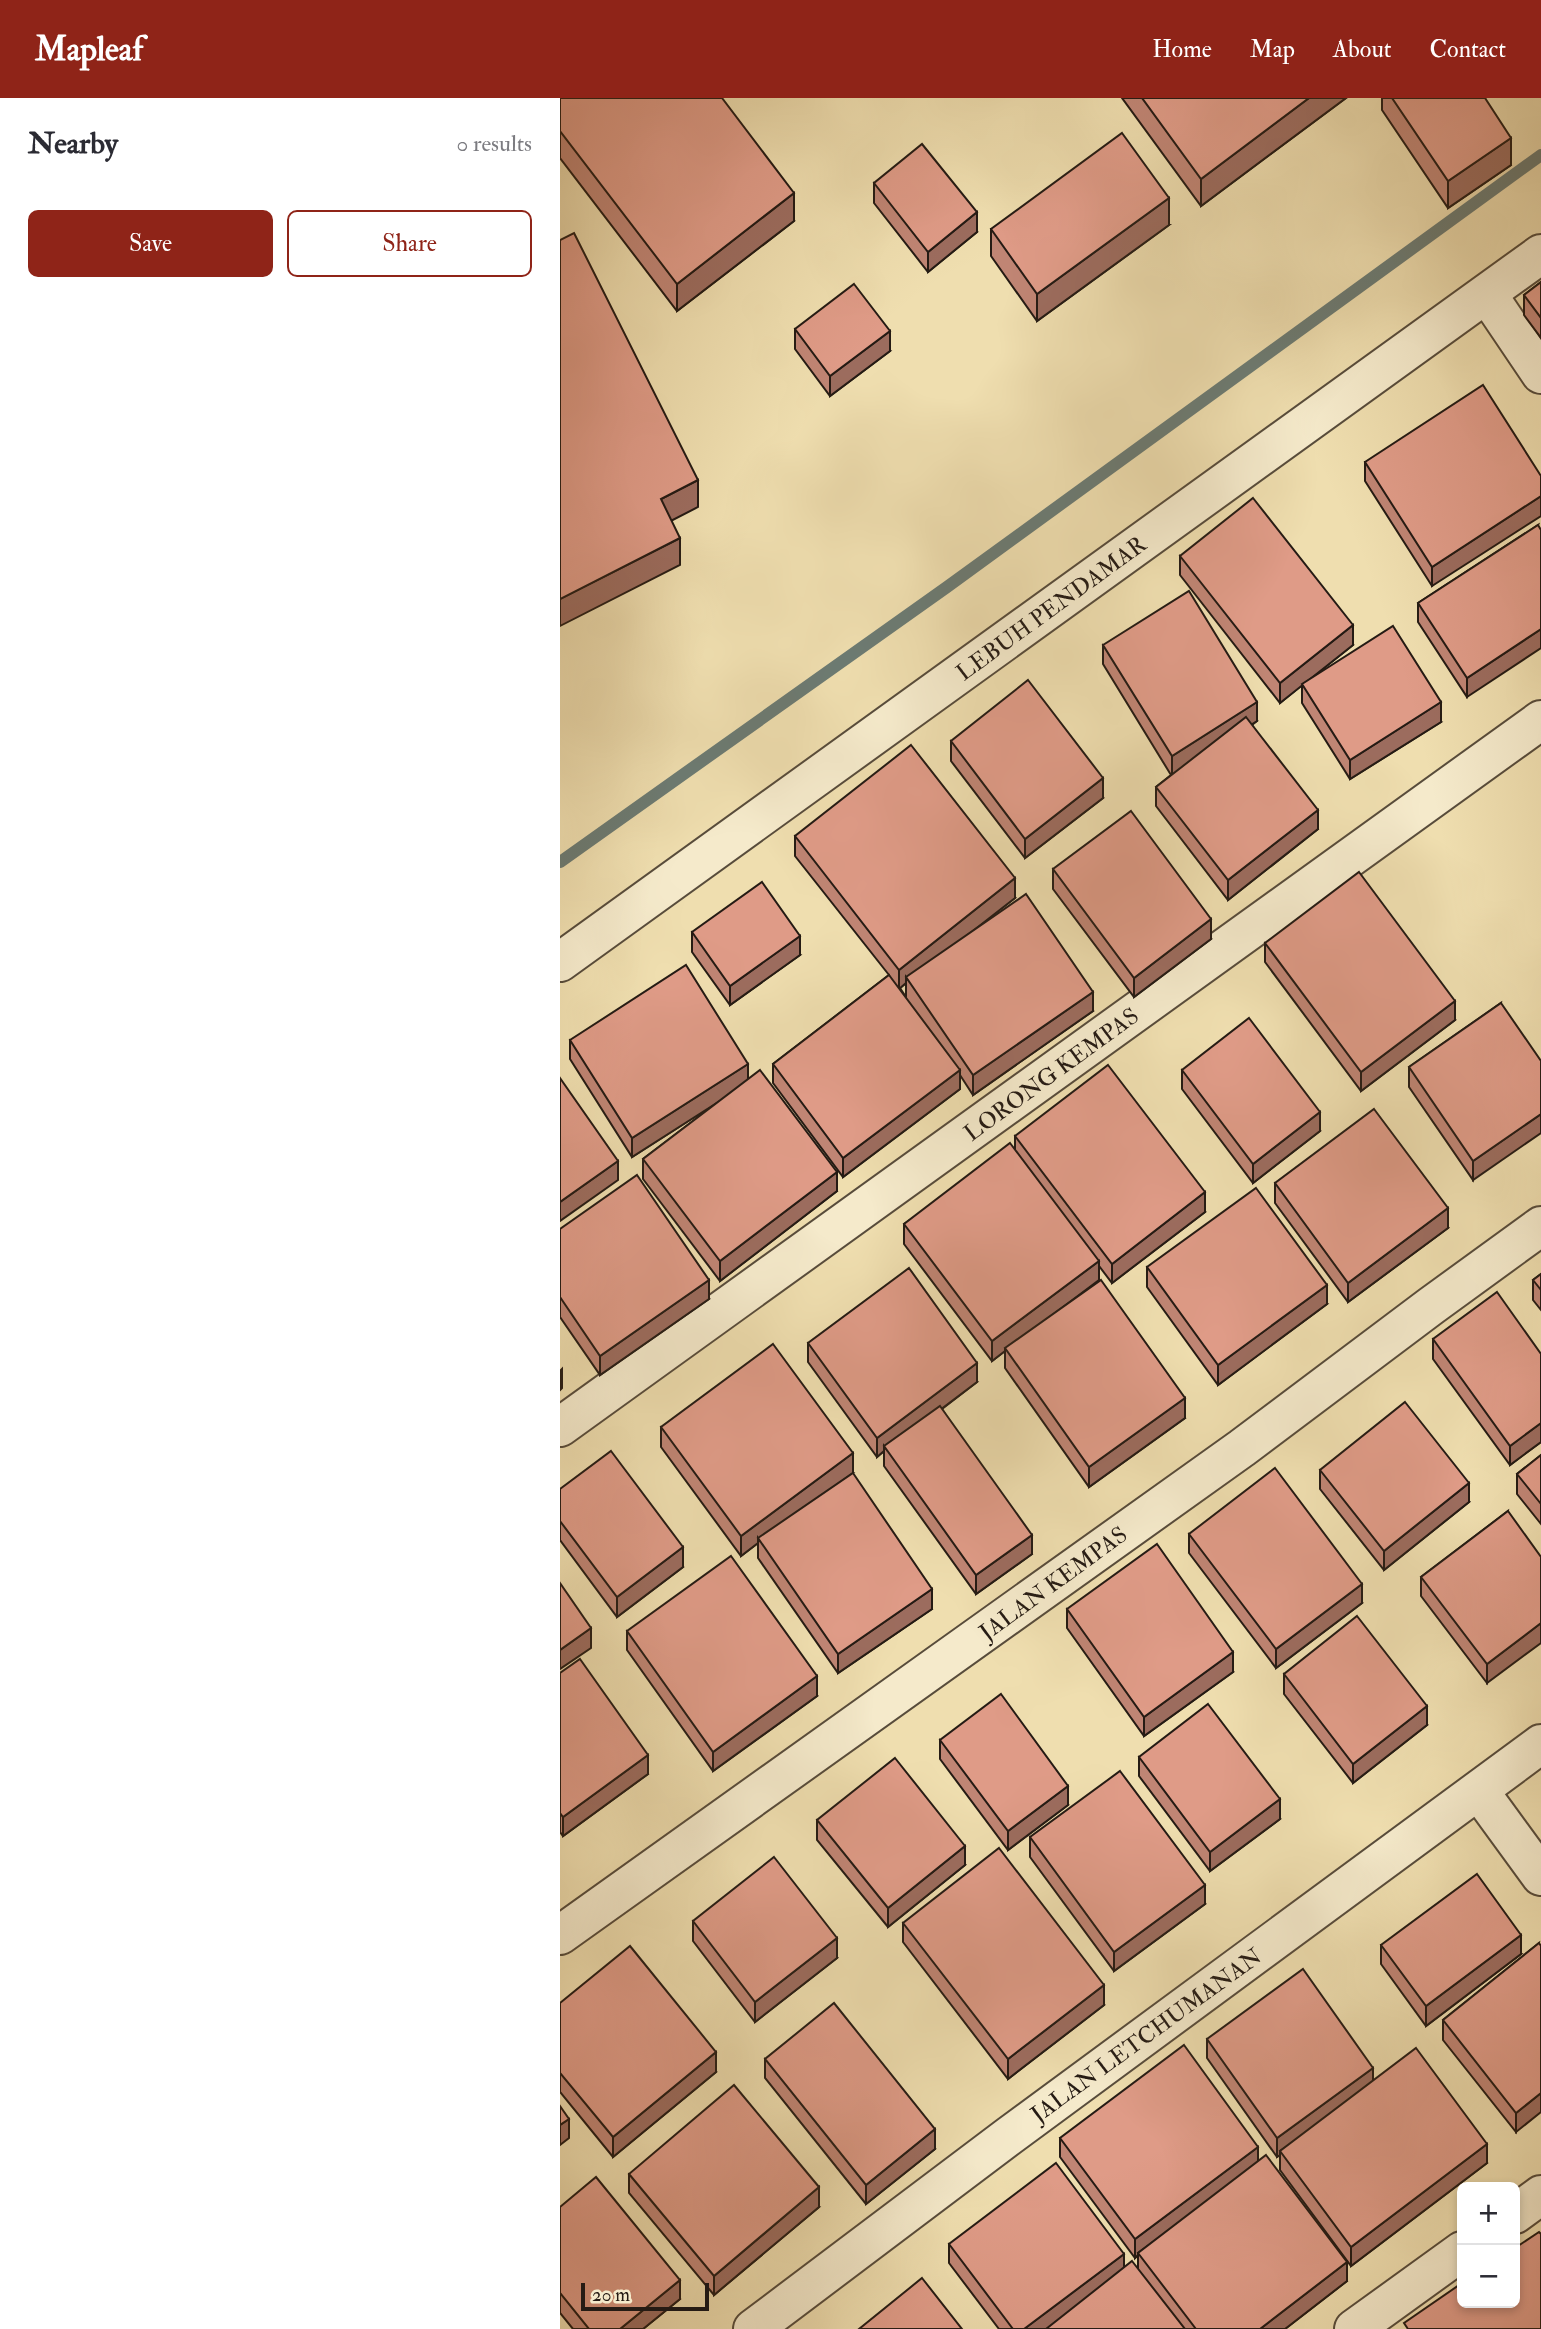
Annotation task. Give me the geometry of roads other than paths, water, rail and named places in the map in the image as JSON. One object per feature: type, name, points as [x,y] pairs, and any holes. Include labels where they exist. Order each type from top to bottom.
[{"type":"street","name":"LEBUH PENDAMAR","points":[[560,961],[1541,254]]},
{"type":"street","points":[[1487,294],[1541,374]]},
{"type":"street","name":"LORONG KEMPAS","points":[[560,1427],[1541,720]]},
{"type":"street","name":"JALAN KEMPAS","points":[[560,1936],[1242,1448],[1541,1226]]},
{"type":"street","name":"JALAN LETCHUMANAN","points":[[753,2329],[1009,2136],[1541,1744]]},
{"type":"street","points":[[1479,1791],[1541,1876]]},
{"type":"street","points":[[1520,2210],[1541,2195]]},
{"type":"street","points":[[1354,2329],[1457,2255]]},
{"type":"waterway","points":[[560,862],[947,587],[1541,155]]}]
